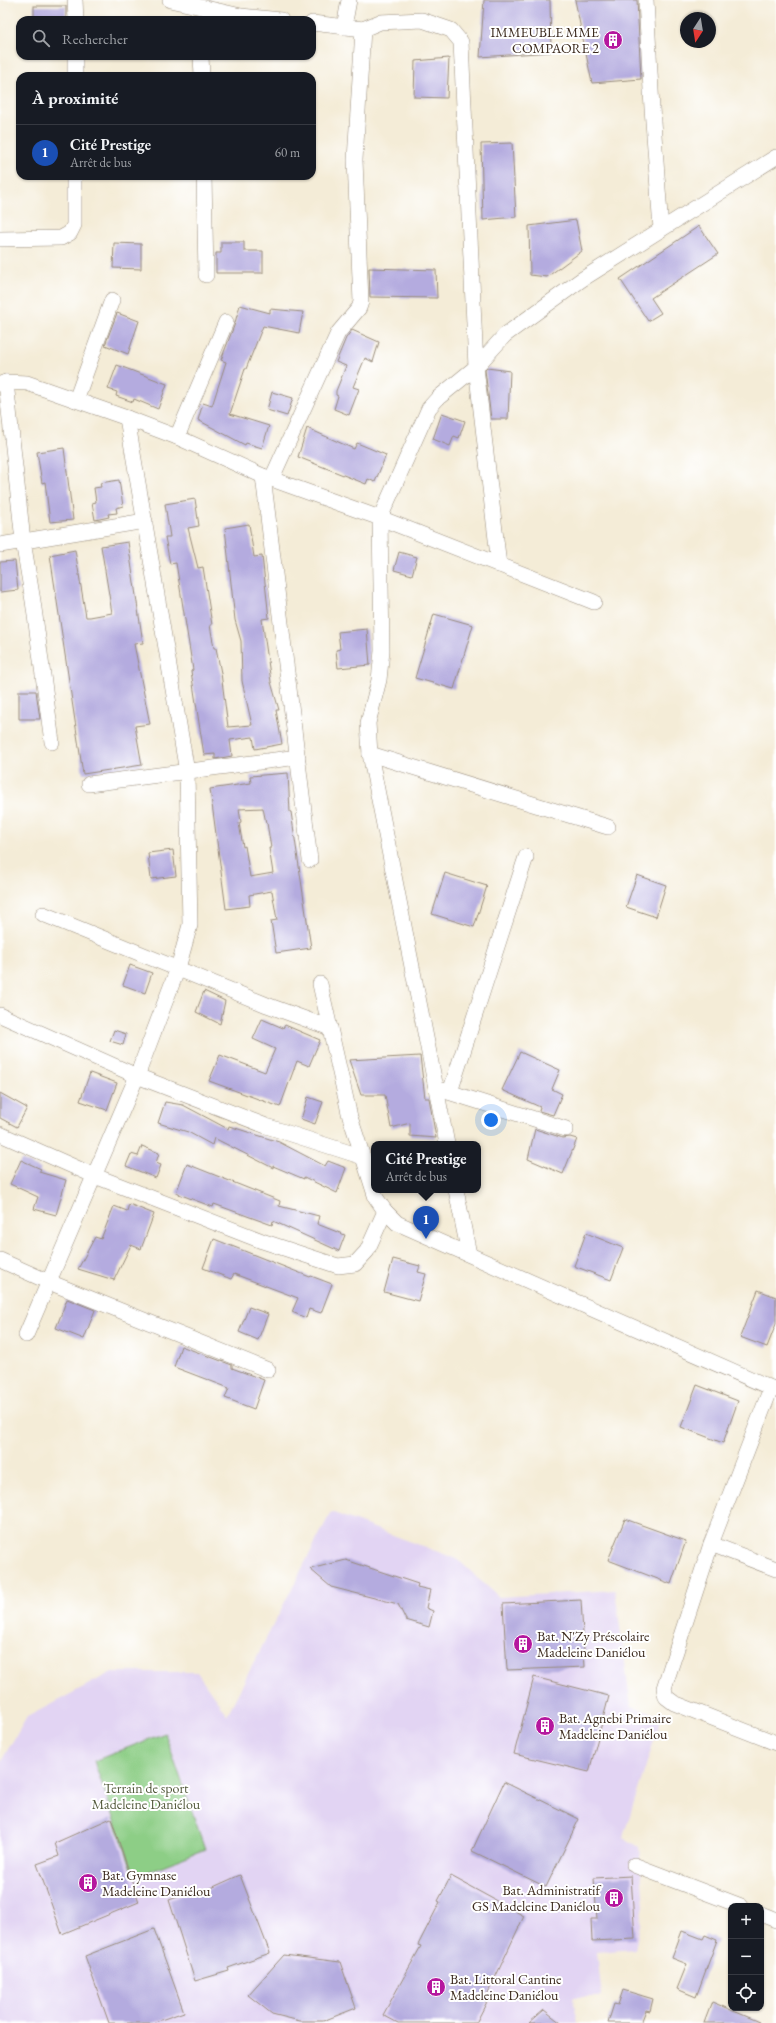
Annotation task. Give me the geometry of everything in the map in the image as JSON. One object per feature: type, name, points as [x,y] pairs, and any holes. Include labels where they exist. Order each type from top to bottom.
[{"type":"street","points":[[75,0],[76,16]]},
{"type":"street","points":[[170,0],[200,9],[241,16]]},
{"type":"street","points":[[344,27],[349,0]]},
{"type":"street","points":[[646,0],[661,229]]},
{"type":"street","points":[[316,24],[363,29],[380,22],[422,20],[451,30],[461,42],[476,367],[499,565]]},
{"type":"street","points":[[310,860],[267,477],[338,333],[359,308],[361,302],[355,160],[363,29]]},
{"type":"street","points":[[75,60],[75,72]]},
{"type":"street","points":[[201,60],[202,72]]},
{"type":"street","points":[[446,1141],[370,754],[368,723],[379,680],[382,651],[380,518],[429,408],[438,398],[476,367],[506,335],[582,280],[776,157]]},
{"type":"street","points":[[0,239],[61,238],[70,233],[74,225],[74,180]]},
{"type":"street","points":[[204,180],[206,275]]},
{"type":"street","points":[[76,400],[112,300]]},
{"type":"street","points":[[177,437],[226,322]]},
{"type":"street","points":[[52,742],[34,608],[23,541],[3,383],[27,383],[127,418],[177,437],[267,477],[380,518],[594,602]]},
{"type":"street","points":[[26,1335],[95,1176],[136,1076],[178,968],[190,925],[187,772],[127,418]]},
{"type":"street","points":[[0,545],[145,521]]},
{"type":"street","points":[[370,754],[608,827]]},
{"type":"street","points":[[90,784],[298,757]]},
{"type":"street","points":[[450,1092],[526,857]]},
{"type":"street","points":[[42,914],[267,1005],[330,1028]]},
{"type":"street","points":[[320,984],[350,1117],[371,1182]]},
{"type":"street","points":[[0,1015],[136,1076],[266,1126],[363,1157]]},
{"type":"street","points":[[436,1088],[566,1129]]},
{"type":"street","points":[[0,1134],[95,1176],[262,1241],[338,1266],[355,1264],[367,1251],[385,1211]]},
{"type":"street","points":[[374,1193],[385,1211],[397,1223],[774,1389],[712,1544],[664,1688],[666,1697],[674,1703],[776,1743]]},
{"type":"street","points":[[457,1193],[469,1254]]},
{"type":"street","points":[[0,1260],[49,1282],[268,1370]]},
{"type":"street","points":[[712,1544],[776,1569]]},
{"type":"street","points":[[634,1865],[733,1903]]},
{"type":"street","points":[[764,1915],[776,1920]]},
{"type":"shaded area","points":[[331,1512],[457,1559],[499,1597],[615,1590],[631,1707],[662,1716],[623,1837],[639,1847],[644,1906],[635,1949],[597,1952],[602,1997],[573,1997],[578,2023],[0,2023],[0,1763],[27,1717],[112,1672],[197,1672],[227,1715]]},
{"type":"green space","name":"Terrain de sport Madeleine Daniélou","points":[[165,1733],[205,1849],[135,1877],[94,1761]]},
{"type":"building","points":[[484,0],[550,0],[551,52],[480,57]]},
{"type":"building","name":"IMMEUBLE MME COMPAORE 2","points":[[575,0],[637,0],[641,79],[592,83]]},
{"type":"building","points":[[34,6],[66,6],[66,16],[34,16]]},
{"type":"building","points":[[449,58],[447,98],[414,97],[415,61]]},
{"type":"building","points":[[512,143],[516,217],[483,220],[481,144]]},
{"type":"building","points":[[576,220],[582,251],[547,277],[530,275],[529,226]]},
{"type":"building","points":[[699,226],[718,254],[651,298],[661,313],[648,321],[620,279]]},
{"type":"building","points":[[221,242],[244,242],[244,251],[263,251],[263,273],[216,273],[216,253],[221,253]]},
{"type":"building","points":[[114,243],[141,244],[141,269],[113,268]]},
{"type":"building","points":[[369,268],[436,270],[437,298],[370,297]]},
{"type":"building","points":[[240,305],[270,313],[270,309],[303,312],[299,333],[263,326],[245,369],[230,414],[269,426],[262,448],[246,443],[245,445],[198,420],[203,403],[212,406],[226,362],[221,360]]},
{"type":"building","points":[[117,313],[139,321],[128,354],[105,345]]},
{"type":"building","points":[[352,330],[379,342],[373,362],[365,358],[353,387],[359,389],[349,415],[334,409],[338,396],[336,395],[336,391],[346,366],[336,362],[346,338]]},
{"type":"building","points":[[117,365],[167,384],[158,409],[134,399],[133,402],[116,396],[117,392],[108,389]]},
{"type":"building","points":[[487,368],[510,371],[508,419],[491,419],[485,370]]},
{"type":"building","points":[[272,392],[293,398],[287,416],[267,410]]},
{"type":"building","points":[[442,413],[465,421],[459,438],[454,436],[450,446],[433,439]]},
{"type":"building","points":[[307,428],[354,449],[357,443],[386,455],[375,482],[368,479],[366,484],[298,457]]},
{"type":"building","points":[[64,448],[73,520],[50,522],[45,482],[42,483],[37,452]]},
{"type":"building","points":[[119,480],[123,506],[116,508],[117,513],[108,514],[109,517],[95,520],[92,503],[96,502],[94,488],[101,487],[100,483]]},
{"type":"building","points":[[195,499],[199,526],[188,528],[198,568],[203,567],[212,625],[210,625],[214,648],[216,648],[221,673],[228,727],[252,725],[242,681],[241,641],[235,620],[225,528],[249,524],[254,557],[262,556],[269,618],[262,619],[271,682],[279,710],[276,710],[282,744],[255,749],[253,737],[230,740],[232,756],[215,759],[215,754],[204,755],[191,671],[193,670],[176,563],[170,564],[165,537],[170,537],[165,504]]},
{"type":"building","points":[[128,542],[143,643],[134,644],[150,724],[135,726],[142,765],[83,774],[50,555],[75,550],[86,617],[90,617],[112,613],[101,546]]},
{"type":"building","points":[[399,552],[417,557],[412,575],[394,570]]},
{"type":"building","points":[[15,561],[18,590],[0,592],[0,562]]},
{"type":"building","points":[[434,614],[473,625],[454,689],[415,678]]},
{"type":"building","points":[[367,629],[370,665],[338,668],[336,650],[340,649],[338,632]]},
{"type":"building","points":[[19,691],[36,691],[40,719],[19,719]]},
{"type":"building","points":[[288,773],[290,812],[311,948],[276,953],[271,921],[277,920],[272,891],[249,895],[250,906],[226,909],[210,789],[251,783],[250,776]],"holes":[[[263,808],[271,848],[269,848],[273,873],[250,877],[245,846],[243,847],[239,823],[241,822],[239,809]]]},
{"type":"building","points":[[173,850],[176,876],[151,879],[148,853]]},
{"type":"building","points":[[445,873],[487,886],[474,927],[432,914]]},
{"type":"building","points":[[637,875],[666,885],[656,917],[626,907]]},
{"type":"building","points":[[130,965],[152,973],[145,993],[123,985]]},
{"type":"building","points":[[204,991],[225,1001],[220,1024],[196,1012]]},
{"type":"building","points":[[262,1019],[283,1028],[285,1025],[320,1040],[309,1066],[297,1061],[280,1107],[209,1081],[220,1055],[265,1072],[275,1049],[253,1039]]},
{"type":"building","points":[[114,1030],[126,1034],[123,1045],[110,1041]]},
{"type":"building","points":[[520,1052],[560,1070],[552,1089],[562,1094],[553,1115],[539,1111],[540,1107],[502,1090]]},
{"type":"building","points":[[420,1056],[425,1098],[429,1098],[436,1138],[410,1136],[410,1123],[391,1128],[385,1095],[361,1095],[349,1060]]},
{"type":"building","points":[[90,1073],[117,1083],[107,1110],[80,1101]]},
{"type":"building","points":[[0,1093],[27,1108],[17,1127],[0,1118]]},
{"type":"building","points":[[308,1097],[323,1102],[315,1124],[301,1119]]},
{"type":"building","points":[[165,1102],[183,1105],[228,1129],[229,1126],[279,1142],[325,1166],[328,1161],[346,1168],[337,1193],[304,1177],[304,1179],[273,1166],[273,1168],[214,1138],[212,1145],[188,1132],[158,1123]]},
{"type":"building","points":[[535,1129],[563,1138],[570,1137],[577,1139],[563,1174],[528,1159]]},
{"type":"building","points":[[142,1146],[159,1153],[156,1163],[161,1165],[156,1178],[126,1166],[131,1154],[138,1156]]},
{"type":"building","points":[[21,1160],[41,1169],[39,1172],[66,1180],[56,1215],[34,1209],[38,1197],[10,1184]]},
{"type":"building","points":[[187,1164],[280,1201],[279,1206],[319,1216],[317,1224],[345,1235],[339,1251],[273,1221],[272,1225],[214,1204],[213,1207],[176,1193]]},
{"type":"building","points":[[129,1204],[154,1214],[141,1249],[131,1245],[114,1280],[78,1269],[95,1237],[101,1239],[114,1206],[127,1211]]},
{"type":"building","points":[[586,1233],[623,1248],[611,1280],[574,1266]]},
{"type":"building","points":[[214,1239],[310,1277],[311,1276],[332,1284],[321,1313],[309,1309],[306,1318],[292,1312],[298,1298],[234,1274],[231,1279],[203,1268]]},
{"type":"building","points":[[393,1259],[420,1266],[418,1272],[426,1274],[418,1301],[384,1292]]},
{"type":"building","points":[[758,1290],[776,1297],[776,1324],[767,1347],[740,1337]]},
{"type":"building","points":[[67,1299],[95,1310],[84,1339],[56,1328]]},
{"type":"building","points":[[249,1307],[268,1314],[258,1340],[239,1332]]},
{"type":"building","points":[[181,1346],[232,1365],[232,1368],[264,1380],[254,1409],[225,1398],[229,1388],[174,1367]]},
{"type":"building","points":[[697,1385],[738,1401],[723,1443],[681,1427]]},
{"type":"building","points":[[625,1519],[686,1541],[671,1584],[608,1560]]},
{"type":"building","points":[[346,1560],[418,1584],[417,1587],[430,1590],[426,1608],[433,1611],[429,1627],[406,1620],[398,1604],[331,1587],[310,1569]]},
{"type":"building","name":"Bat. N'Zy Préscolaire Madeleine Daniélou","points":[[581,1600],[585,1667],[507,1670],[503,1604]]},
{"type":"building","name":"Bat. Agnebi Primaire Madeleine Daniélou","points":[[534,1677],[609,1696],[589,1772],[514,1754]]},
{"type":"building","points":[[504,1782],[579,1819],[546,1887],[472,1851]]},
{"type":"building","name":"Bat. Gymnase Madeleine Daniélou","points":[[111,1818],[139,1902],[62,1934],[37,1864],[59,1856],[55,1843]]},
{"type":"building","points":[[240,1875],[270,1953],[228,1968],[229,1971],[195,1981],[169,1900],[198,1890],[200,1893]]},
{"type":"building","points":[[451,1876],[524,1916],[487,1995],[490,1996],[476,2023],[398,2023],[383,2015],[421,1946],[418,1945],[440,1902],[438,1901]]},
{"type":"building","name":"Bat. Administratif GS Madeleine Daniélou","points":[[631,1876],[635,1939],[592,1941],[591,1919],[597,1919],[594,1878]]},
{"type":"building","points":[[154,1929],[184,2012],[152,2023],[109,2023],[85,1956]]},
{"type":"building","points":[[682,1931],[703,1939],[705,1935],[717,1940],[696,1997],[677,1989],[687,1964],[672,1958]]},
{"type":"building","points":[[284,1955],[340,1962],[356,2008],[323,2021],[300,2021],[272,2014],[248,1995]]},
{"type":"building","points":[[623,1990],[653,1999],[650,2011],[646,2010],[641,2023],[608,2023],[614,2004],[618,2005]]},
{"type":"building","points":[[712,2002],[728,2009],[728,2011],[734,2011],[760,2022],[760,2023],[704,2023]]},
{"type":"building","points":[[544,2010],[561,2023],[529,2023]]},
{"type":"place","name":"IMMEUBLE MME COMPAORE 2","points":[[613,40]]},
{"type":"place","name":"Cité Prestige","points":[[426,1239]]},
{"type":"place","name":"Bat. N'Zy Préscolaire Madeleine Daniélou","points":[[523,1644]]},
{"type":"place","name":"Bat. Agnebi Primaire Madeleine Daniélou","points":[[545,1726]]},
{"type":"place","name":"Bat. Gymnase Madeleine Daniélou","points":[[88,1883]]},
{"type":"place","name":"Bat. Administratif GS Madeleine Daniélou","points":[[614,1898]]},
{"type":"place","name":"Bat. Littoral Cantine Madeleine Daniélou","points":[[436,1987]]}]
